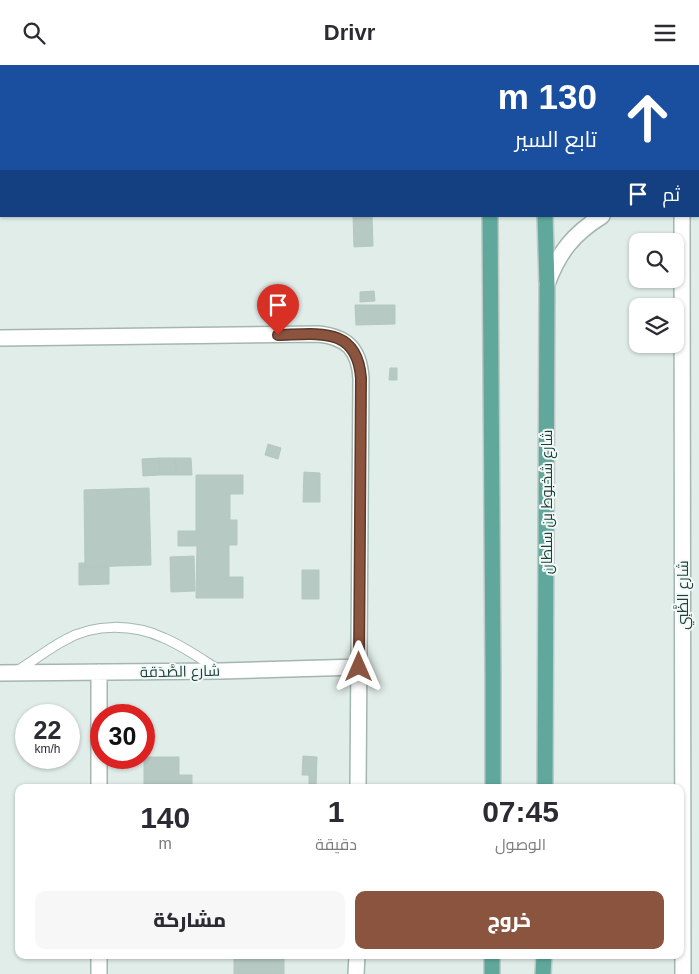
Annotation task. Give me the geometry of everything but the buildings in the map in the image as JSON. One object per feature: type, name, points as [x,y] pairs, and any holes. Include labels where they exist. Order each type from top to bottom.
[{"type":"main road","points":[[490,217],[493,784]]},
{"type":"main road","name":"شارع شخبوط بن سلطان","points":[[545,217],[547,285],[545,784]]},
{"type":"main road","points":[[492,959],[492,974]]},
{"type":"main road","points":[[544,959],[544,974]]},
{"type":"street","points":[[547,285],[553,268],[563,251],[575,237],[601,217]]},
{"type":"street","name":"شارع الظَّبِي","points":[[682,217],[683,784]]},
{"type":"street","points":[[0,338],[318,334],[332,336],[344,341],[354,351],[360,364],[361,388],[358,784]]},
{"type":"street","name":"شارع الصَّدَقة","points":[[7,673],[221,671],[359,667]]},
{"type":"street","points":[[99,672],[99,784]]},
{"type":"street","points":[[99,959],[99,974]]},
{"type":"street","points":[[356,974],[357,959]]},
{"type":"street","name":"شارع الظَّبِي","points":[[683,959],[683,974]]},
{"type":"lane","points":[[7,673],[66,639],[85,631],[126,627],[166,638],[221,671]]},
{"type":"route","points":[[278,335],[318,334],[332,336],[344,341],[354,351],[360,364],[359,667]]}]
